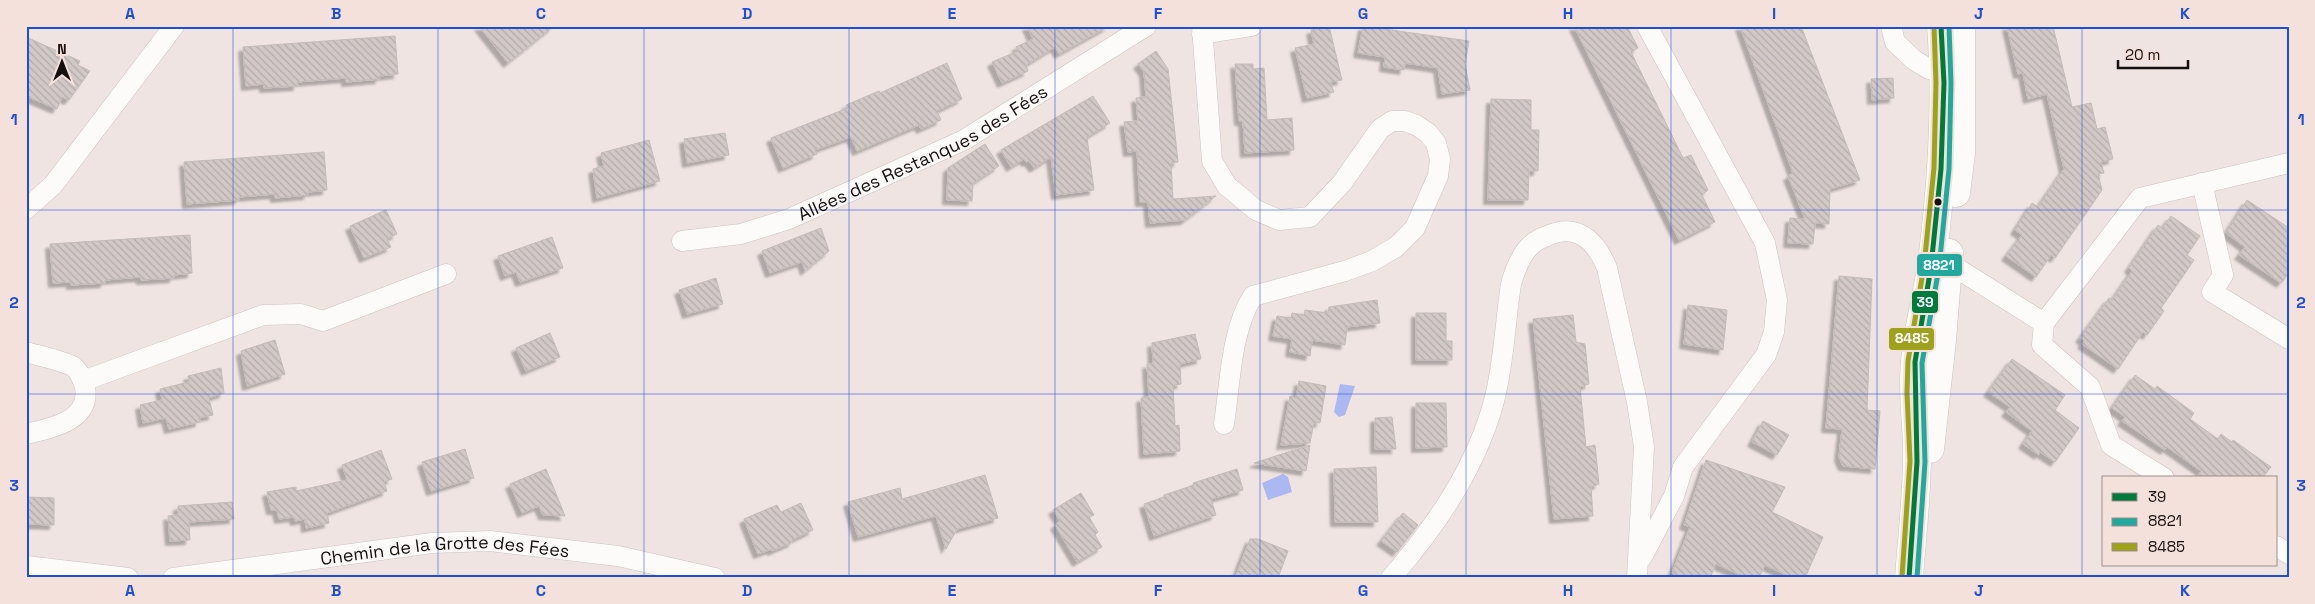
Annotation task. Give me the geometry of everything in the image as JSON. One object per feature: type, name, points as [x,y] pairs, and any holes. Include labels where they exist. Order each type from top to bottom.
[{"type":"main road","points":[[1941,26],[1952,71]]},
{"type":"main road","points":[[1921,578],[1924,499],[1942,340],[1941,165],[1944,102],[1961,26]]},
{"type":"main road","points":[[1909,578],[1917,445],[1913,398],[1915,362],[1941,258]]},
{"type":"street","points":[[26,209],[53,185],[174,26]]},
{"type":"street","name":"Allées des Restanques des Fées","points":[[682,241],[741,234],[790,219],[964,140],[1146,26]]},
{"type":"street","points":[[1224,424],[1237,340],[1244,309],[1252,296],[1345,271],[1372,261],[1396,247],[1415,228],[1438,176],[1440,159],[1436,143],[1428,133],[1416,125],[1405,121],[1392,121],[1380,129],[1342,183],[1310,217],[1278,220],[1256,210],[1227,186],[1212,161],[1202,30],[1252,26]]},
{"type":"street","points":[[1639,569],[1674,496],[1683,468],[1766,355],[1774,332],[1777,300],[1765,243],[1647,26]]},
{"type":"street","points":[[1891,26],[1895,42],[1914,60],[1929,69],[1952,71]]},
{"type":"street","points":[[2161,476],[2112,445],[2090,388],[2042,345],[2044,323],[2140,198],[2289,163]]},
{"type":"street","points":[[2202,183],[2223,275],[2212,292],[2289,339]]},
{"type":"street","points":[[1391,578],[1415,550],[1445,508],[1481,437],[1498,380],[1511,284],[1515,268],[1530,245],[1553,233],[1569,230],[1591,241],[1601,253],[1607,268],[1637,402],[1644,447],[1639,569]]},
{"type":"street","points":[[1941,258],[2044,323]]},
{"type":"street","points":[[83,381],[263,315],[301,314],[323,321],[446,274]]},
{"type":"street","points":[[26,352],[74,367],[83,381],[86,393],[84,405],[75,417],[64,424],[26,434]]},
{"type":"street","name":"Chemin de la Grotte des Fées","points":[[173,578],[432,543],[490,541],[546,546],[618,556],[715,578]]},
{"type":"street","points":[[2278,547],[2289,554]]},
{"type":"street","points":[[26,566],[128,578]]},
{"type":"water","points":[[1340,384],[1355,386],[1345,415],[1339,417],[1334,412]]},
{"type":"water","points":[[1283,474],[1288,477],[1292,492],[1268,500],[1262,483]]},
{"type":"building","points":[[479,26],[554,26],[508,63]]},
{"type":"building","points":[[1027,26],[1109,26],[1059,54],[1055,47],[1026,65],[1028,71],[1002,83],[992,62],[1018,51],[1016,47],[1033,39]]},
{"type":"building","points":[[1329,26],[1342,80],[1330,82],[1334,92],[1307,98],[1295,48],[1314,44],[1311,30]]},
{"type":"building","points":[[1363,26],[1469,41],[1465,64],[1470,90],[1442,94],[1438,68],[1405,63],[1404,70],[1384,67],[1385,57],[1358,53]]},
{"type":"building","points":[[1574,26],[1627,26],[1638,48],[1631,52],[1683,158],[1691,155],[1708,190],[1702,195],[1715,222],[1679,240]]},
{"type":"building","points":[[1740,26],[1801,26],[1860,180],[1830,189],[1829,224],[1815,223],[1813,244],[1788,243],[1790,218],[1805,219],[1788,176],[1793,173]]},
{"type":"building","points":[[2007,26],[2053,26],[2072,107],[2091,103],[2097,129],[2105,127],[2113,159],[2101,162],[2104,173],[2098,174],[2102,190],[2055,258],[2051,255],[2036,277],[2006,256],[2022,235],[2015,230],[2032,203],[2038,207],[2064,169],[2047,94],[2028,99],[2023,73],[2018,74]]},
{"type":"building","points":[[395,36],[398,74],[379,76],[380,79],[346,82],[346,78],[297,82],[298,86],[264,88],[264,84],[246,86],[243,47]]},
{"type":"building","points":[[26,37],[80,61],[78,65],[90,71],[69,100],[62,97],[57,109],[26,96]]},
{"type":"building","points":[[1156,51],[1168,69],[1178,162],[1171,163],[1173,199],[1216,196],[1185,220],[1150,223],[1148,202],[1140,202],[1137,151],[1128,152],[1124,122],[1138,121],[1136,98],[1146,97],[1144,72],[1138,64]]},
{"type":"building","points":[[947,63],[962,99],[937,111],[941,120],[921,129],[919,125],[857,151],[851,137],[815,150],[817,154],[783,168],[771,138],[848,108],[846,105],[879,91],[880,93]]},
{"type":"building","points":[[1235,64],[1253,64],[1253,69],[1264,68],[1267,120],[1292,118],[1294,150],[1245,153],[1243,121],[1239,121]]},
{"type":"building","points":[[1893,78],[1894,98],[1872,100],[1871,79]]},
{"type":"building","points":[[1093,96],[1110,123],[1087,137],[1094,190],[1056,195],[1051,157],[1034,168],[1029,161],[1026,162],[1024,159],[1011,167],[1001,150]]},
{"type":"building","points":[[1491,99],[1531,100],[1531,130],[1539,130],[1538,171],[1529,171],[1528,200],[1488,200]]},
{"type":"building","points":[[725,133],[729,155],[687,163],[684,139]]},
{"type":"building","points":[[649,140],[660,181],[597,198],[593,169],[604,166],[601,153]]},
{"type":"building","points":[[985,144],[999,166],[973,183],[972,201],[947,200],[948,168]]},
{"type":"building","points":[[324,152],[327,190],[308,192],[308,195],[275,198],[275,194],[239,197],[239,200],[187,204],[184,162]]},
{"type":"building","points":[[2247,200],[2289,228],[2289,273],[2281,283],[2239,255],[2245,247],[2226,233]]},
{"type":"building","points":[[386,210],[397,234],[387,239],[391,247],[364,258],[350,226]]},
{"type":"building","points":[[2171,216],[2200,236],[2187,255],[2194,260],[2161,308],[2164,311],[2147,335],[2143,332],[2118,369],[2082,344],[2084,341],[2080,338],[2109,298],[2112,300],[2132,271],[2129,268],[2158,225],[2162,228]]},
{"type":"building","points":[[821,228],[829,251],[805,271],[802,262],[770,273],[762,251]]},
{"type":"building","points":[[190,235],[192,273],[174,275],[174,278],[141,280],[140,277],[105,280],[105,283],[71,285],[71,282],[53,283],[50,244]]},
{"type":"building","points":[[552,237],[563,268],[520,282],[516,272],[505,276],[498,256]]},
{"type":"building","points":[[1839,276],[1872,279],[1867,410],[1880,411],[1875,469],[1843,466],[1839,457],[1842,429],[1826,428]]},
{"type":"building","points":[[716,278],[723,304],[687,314],[679,290]]},
{"type":"building","points":[[1377,300],[1380,323],[1347,327],[1345,345],[1312,340],[1310,356],[1290,352],[1292,339],[1273,336],[1277,316],[1291,318],[1292,313],[1304,315],[1305,310],[1328,313],[1329,307]]},
{"type":"building","points":[[1688,305],[1727,310],[1723,350],[1684,344]]},
{"type":"building","points":[[1416,313],[1446,313],[1446,341],[1452,341],[1452,360],[1416,360]]},
{"type":"building","points":[[1573,315],[1576,342],[1585,344],[1589,384],[1580,387],[1586,447],[1595,445],[1599,484],[1591,487],[1593,516],[1554,519],[1533,319]]},
{"type":"building","points":[[550,333],[560,357],[526,371],[516,348]]},
{"type":"building","points":[[1195,334],[1201,359],[1180,364],[1181,384],[1173,385],[1175,426],[1179,425],[1180,451],[1144,454],[1141,398],[1149,397],[1147,364],[1153,364],[1152,343]]},
{"type":"building","points":[[275,340],[285,374],[247,386],[241,351]]},
{"type":"building","points":[[2012,359],[2065,395],[2055,410],[2079,428],[2055,462],[2040,452],[2039,455],[2023,444],[2032,431],[2006,412],[2010,407],[1988,392]]},
{"type":"building","points":[[221,368],[224,393],[209,398],[213,415],[199,418],[200,422],[169,429],[166,418],[143,423],[140,405],[162,400],[160,389],[189,382],[188,376]]},
{"type":"building","points":[[2135,375],[2155,389],[2157,386],[2194,413],[2190,419],[2218,439],[2221,434],[2232,442],[2233,440],[2271,467],[2264,476],[2197,476],[2201,471],[2167,447],[2165,450],[2122,421],[2125,417],[2112,408]]},
{"type":"building","points":[[1299,381],[1326,386],[1320,423],[1314,422],[1310,443],[1281,445],[1290,396],[1296,398]]},
{"type":"building","points":[[1416,403],[1446,403],[1447,447],[1416,448]]},
{"type":"building","points":[[1392,417],[1396,449],[1375,449],[1375,418]]},
{"type":"building","points":[[1763,421],[1789,435],[1777,455],[1752,442]]},
{"type":"building","points":[[1310,445],[1306,471],[1254,463]]},
{"type":"building","points":[[465,449],[474,478],[431,491],[422,462]]},
{"type":"building","points":[[381,450],[392,479],[384,482],[387,491],[327,513],[329,523],[306,528],[305,519],[295,521],[294,517],[279,519],[277,510],[271,510],[267,492],[296,487],[296,491],[347,480],[342,465]]},
{"type":"building","points":[[1706,460],[1785,487],[1772,512],[1823,537],[1805,578],[1793,578],[1765,565],[1759,578],[1747,578],[1716,564],[1710,578],[1685,578],[1672,573],[1690,527],[1684,525]]},
{"type":"building","points":[[1376,467],[1378,522],[1335,522],[1334,469]]},
{"type":"building","points":[[546,469],[565,516],[543,515],[539,506],[522,513],[510,484]]},
{"type":"building","points":[[1237,469],[1243,490],[1211,499],[1216,515],[1154,536],[1144,504],[1194,485],[1193,483]]},
{"type":"building","points":[[985,475],[998,518],[957,529],[946,549],[936,516],[858,537],[848,502],[900,488],[902,499]]},
{"type":"building","points":[[1081,493],[1094,515],[1089,517],[1098,532],[1095,535],[1102,547],[1077,562],[1055,525],[1060,521],[1053,510]]},
{"type":"building","points":[[26,497],[54,498],[54,525],[26,524]]},
{"type":"building","points":[[232,502],[234,519],[189,522],[190,540],[170,541],[168,516],[178,515],[178,506]]},
{"type":"building","points":[[801,503],[813,530],[792,540],[793,542],[772,551],[772,549],[758,554],[744,519],[777,505],[781,512]]},
{"type":"building","points":[[1403,513],[1418,525],[1397,552],[1381,541]]},
{"type":"building","points":[[1250,539],[1258,539],[1288,551],[1278,578],[1235,578]]},
{"type":"transit line","name":"8485","points":[[1902,577],[1910,461],[1907,393],[1908,361],[1924,266],[1934,168],[1936,83],[1934,26]]},
{"type":"transit line","name":"39","points":[[1909,578],[1917,462],[1915,362],[1931,267],[1941,169],[1944,83],[1941,26]]},
{"type":"transit line","name":"8821","points":[[1917,578],[1925,462],[1922,363],[1939,268],[1949,169],[1951,83],[1949,26]]}]
